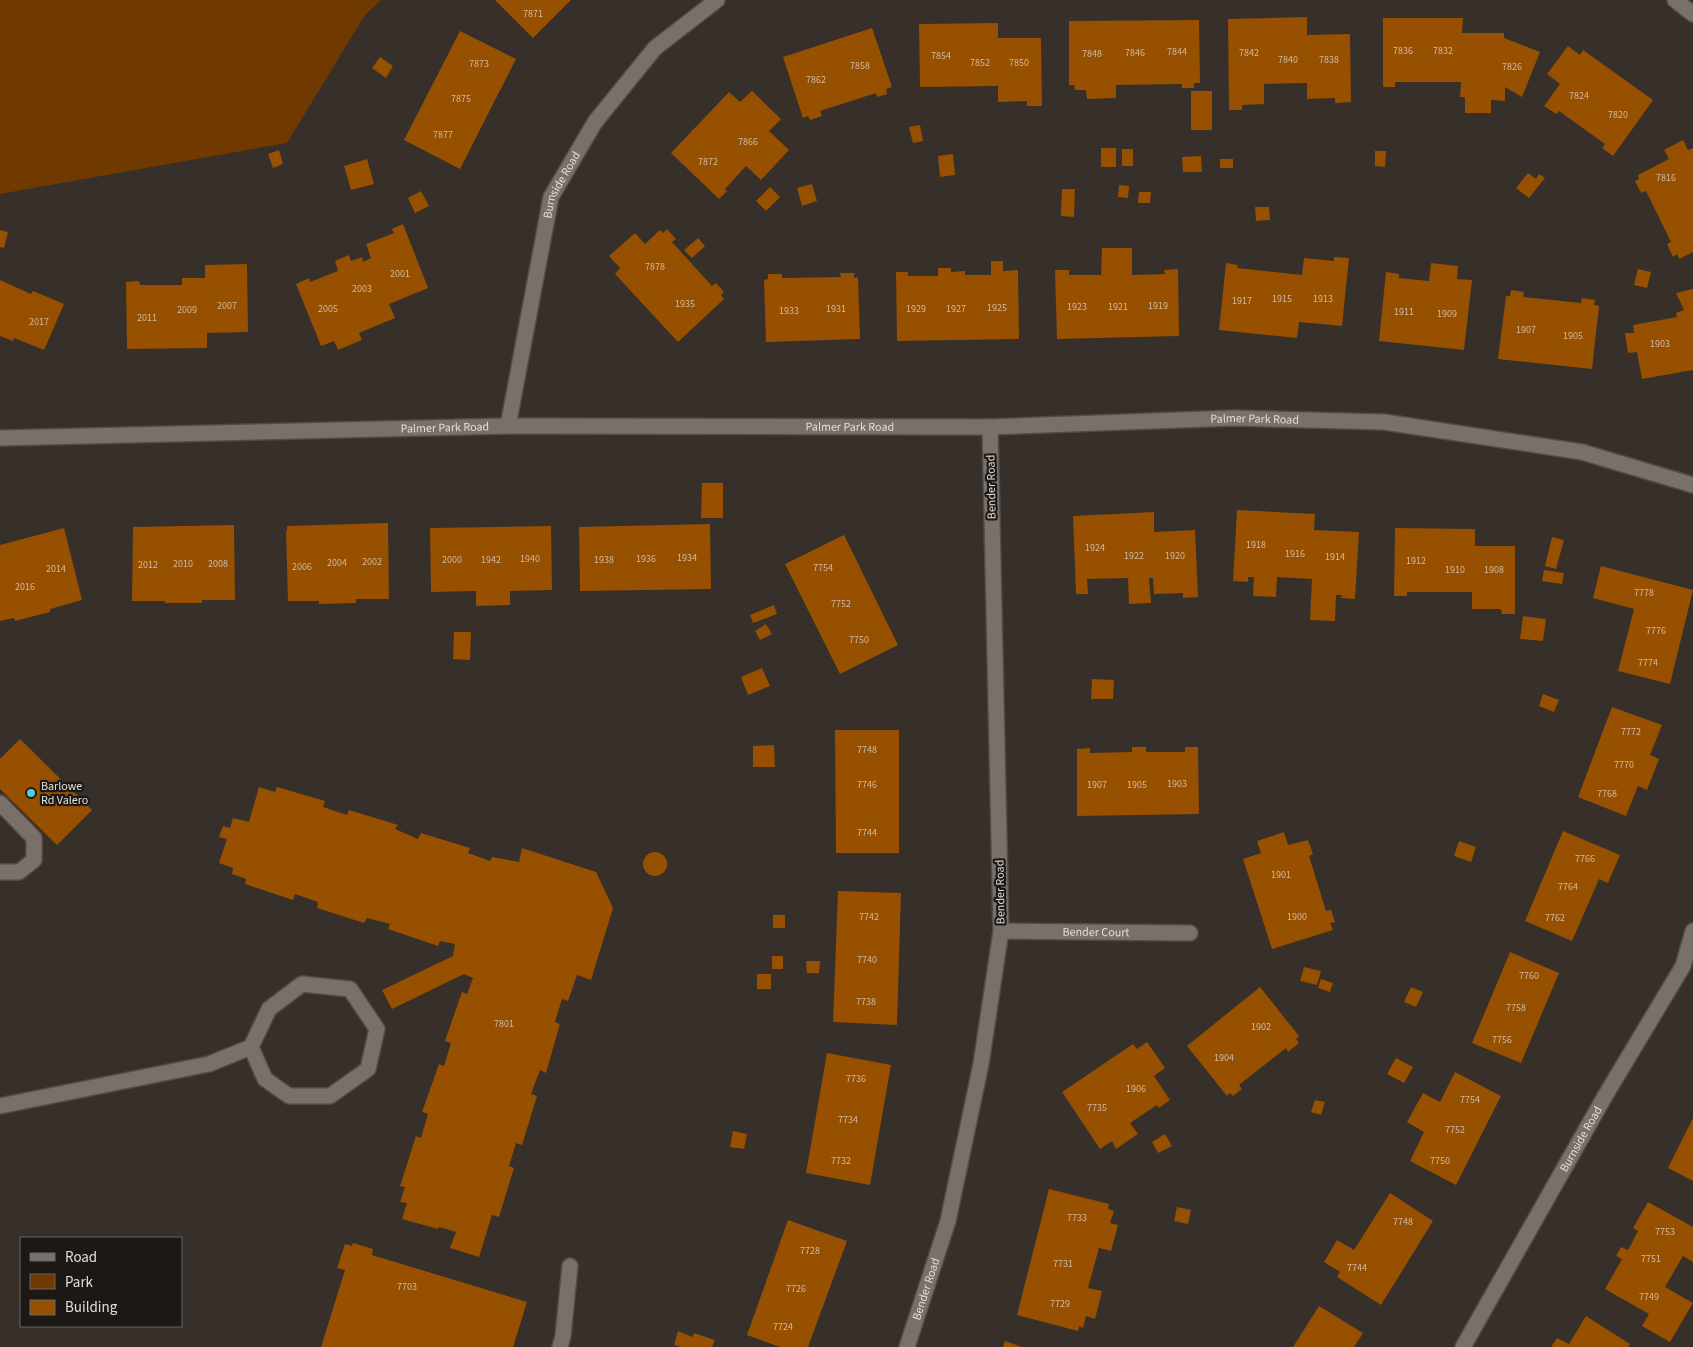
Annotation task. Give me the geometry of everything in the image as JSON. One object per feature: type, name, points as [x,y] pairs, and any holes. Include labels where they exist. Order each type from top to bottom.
[{"type":"street","name":"Burnside Road","points":[[508,426],[551,198],[595,122],[655,48],[717,0]]},
{"type":"street","points":[[1674,0],[1693,14]]},
{"type":"street","name":"Palmer Park Road","points":[[0,438],[508,426],[990,426],[1234,418],[1384,422],[1582,452],[1693,485]]},
{"type":"street","name":"Bender Road","points":[[907,1347],[948,1221],[981,1064],[1001,930],[990,426]]},
{"type":"street","points":[[0,803],[34,838],[34,860],[19,872],[0,872]]},
{"type":"street","name":"Bender Court","points":[[1001,930],[1190,933]]},
{"type":"street","name":"Burnside Road","points":[[1463,1347],[1590,1120],[1688,968],[1693,931]]},
{"type":"street","points":[[0,1106],[210,1064],[251,1047],[269,1009],[302,984],[350,989],[377,1029],[368,1069],[330,1096],[290,1096],[265,1079],[251,1047]]},
{"type":"street","points":[[560,1347],[563,1336],[570,1266]]},
{"type":"green space","points":[[0,0],[381,0],[365,15],[287,143],[0,194]]},
{"type":"building","points":[[495,0],[571,0],[533,38]]},
{"type":"building","points":[[1307,17],[1307,35],[1350,34],[1351,102],[1335,103],[1335,98],[1307,99],[1307,83],[1264,84],[1264,104],[1242,105],[1242,110],[1229,110],[1228,19]]},
{"type":"building","points":[[1383,18],[1463,18],[1462,33],[1504,33],[1504,38],[1540,52],[1522,97],[1505,87],[1505,101],[1491,100],[1491,113],[1465,113],[1465,97],[1460,97],[1461,82],[1395,82],[1395,87],[1383,87]]},
{"type":"building","points":[[1199,20],[1200,83],[1194,83],[1194,88],[1182,88],[1182,84],[1116,85],[1116,98],[1087,99],[1086,90],[1075,90],[1074,85],[1069,85],[1069,21]]},
{"type":"building","points":[[998,23],[998,38],[1041,38],[1042,106],[1027,106],[1027,101],[998,102],[998,86],[920,87],[919,24]]},
{"type":"building","points":[[872,28],[892,87],[886,89],[887,94],[877,97],[876,93],[820,111],[822,116],[810,120],[808,116],[803,118],[783,57]]},
{"type":"building","points":[[460,31],[516,59],[460,169],[404,140]]},
{"type":"building","points":[[1568,46],[1580,55],[1583,50],[1653,100],[1613,156],[1602,148],[1605,144],[1559,111],[1556,114],[1544,106],[1560,84],[1547,74]]},
{"type":"building","points":[[380,57],[393,66],[386,78],[372,68]]},
{"type":"building","points":[[752,91],[781,119],[769,131],[789,150],[761,180],[746,166],[725,189],[727,191],[719,199],[671,153],[729,92],[740,102]]},
{"type":"building","points":[[1191,91],[1212,91],[1212,130],[1191,130]]},
{"type":"building","points":[[920,125],[923,141],[913,143],[909,127]]},
{"type":"building","points":[[1683,140],[1688,150],[1693,148],[1693,252],[1679,259],[1677,254],[1673,257],[1667,244],[1671,242],[1646,191],[1641,193],[1635,181],[1639,179],[1638,175],[1669,159],[1664,150]]},
{"type":"building","points":[[1101,148],[1116,148],[1116,167],[1101,167]]},
{"type":"building","points":[[1122,149],[1133,149],[1133,166],[1122,166]]},
{"type":"building","points":[[279,150],[283,164],[273,168],[268,154]]},
{"type":"building","points":[[1375,151],[1386,151],[1385,167],[1375,166]]},
{"type":"building","points":[[953,154],[955,175],[940,177],[938,156]]},
{"type":"building","points":[[1201,156],[1202,172],[1183,172],[1182,157]]},
{"type":"building","points":[[367,159],[374,184],[351,190],[344,166]]},
{"type":"building","points":[[1220,159],[1233,159],[1233,168],[1220,168]]},
{"type":"building","points":[[1528,173],[1536,179],[1539,174],[1545,178],[1529,198],[1516,188]]},
{"type":"building","points":[[812,184],[817,201],[802,206],[797,188]]},
{"type":"building","points":[[1119,185],[1129,186],[1128,198],[1118,197]]},
{"type":"building","points":[[770,187],[780,197],[766,211],[756,201]]},
{"type":"building","points":[[1062,189],[1075,189],[1074,217],[1061,216]]},
{"type":"building","points":[[421,191],[429,206],[415,213],[408,198]]},
{"type":"building","points":[[1139,192],[1151,192],[1150,203],[1138,203]]},
{"type":"building","points":[[1255,207],[1269,207],[1270,220],[1256,221]]},
{"type":"building","points":[[403,224],[428,288],[389,304],[395,318],[359,333],[362,340],[338,350],[334,341],[321,346],[296,284],[309,278],[310,282],[338,271],[335,261],[349,255],[351,261],[362,257],[363,262],[371,258],[366,244],[394,233],[392,229]]},
{"type":"building","points":[[667,229],[676,239],[672,242],[712,286],[716,283],[724,292],[721,295],[724,299],[678,342],[615,274],[620,268],[609,256],[635,233],[645,244],[660,230],[663,233]]},
{"type":"building","points":[[0,230],[8,232],[4,248],[0,247]]},
{"type":"building","points":[[698,238],[705,246],[692,258],[684,250]]},
{"type":"building","points":[[1102,248],[1132,248],[1132,275],[1165,274],[1164,270],[1178,269],[1179,336],[1057,339],[1055,270],[1069,270],[1069,275],[1101,275]]},
{"type":"building","points":[[1334,257],[1349,258],[1342,326],[1299,322],[1297,338],[1219,330],[1226,263],[1238,265],[1237,268],[1302,275],[1304,258],[1334,261]]},
{"type":"building","points":[[991,261],[1003,261],[1003,271],[1018,270],[1019,339],[897,341],[896,272],[908,272],[908,276],[938,276],[938,268],[951,268],[951,272],[965,271],[965,275],[991,275]]},
{"type":"building","points":[[1431,263],[1458,266],[1457,279],[1472,280],[1464,350],[1379,341],[1386,272],[1399,274],[1399,278],[1429,281]]},
{"type":"building","points":[[247,264],[248,332],[207,333],[207,348],[127,349],[126,282],[139,281],[140,285],[182,285],[182,278],[205,278],[205,265]]},
{"type":"building","points":[[1638,269],[1651,272],[1647,288],[1634,285]]},
{"type":"building","points":[[840,273],[854,273],[854,278],[858,277],[860,339],[766,342],[764,280],[768,279],[768,274],[782,274],[782,278],[841,277]]},
{"type":"building","points":[[0,280],[31,294],[33,291],[64,304],[44,350],[14,338],[13,341],[0,336]]},
{"type":"building","points":[[1693,289],[1693,370],[1642,379],[1637,352],[1628,353],[1625,333],[1634,333],[1633,325],[1677,317],[1676,313],[1684,310],[1676,293]]},
{"type":"building","points":[[1511,290],[1524,292],[1523,297],[1581,303],[1582,298],[1595,300],[1594,305],[1599,306],[1592,369],[1498,359],[1506,296],[1510,296]]},
{"type":"building","points":[[702,483],[723,483],[723,518],[701,518]]},
{"type":"building","points":[[1237,510],[1315,514],[1314,530],[1359,532],[1355,599],[1341,598],[1342,595],[1336,595],[1335,621],[1310,620],[1312,579],[1277,577],[1276,597],[1253,596],[1254,577],[1248,577],[1248,582],[1233,581]]},
{"type":"building","points":[[1154,512],[1154,532],[1195,530],[1198,597],[1183,598],[1183,593],[1154,594],[1153,578],[1149,578],[1151,603],[1129,604],[1128,578],[1087,579],[1088,594],[1076,594],[1073,516]]},
{"type":"building","points":[[388,523],[389,599],[356,599],[356,603],[319,604],[319,601],[288,601],[287,526]]},
{"type":"building","points":[[710,524],[711,589],[580,591],[579,527]]},
{"type":"building","points":[[234,525],[235,600],[202,600],[202,603],[132,601],[133,527]]},
{"type":"building","points":[[551,526],[552,590],[510,591],[510,605],[476,606],[476,591],[431,592],[430,528]]},
{"type":"building","points":[[64,528],[82,600],[50,609],[50,612],[15,621],[14,618],[0,621],[0,545]]},
{"type":"building","points":[[1395,528],[1475,529],[1475,546],[1515,546],[1515,614],[1502,614],[1501,609],[1472,609],[1472,592],[1407,592],[1407,596],[1394,596]]},
{"type":"building","points":[[844,535],[898,645],[840,674],[785,564]]},
{"type":"building","points":[[1552,537],[1564,540],[1556,569],[1545,566]]},
{"type":"building","points":[[1601,566],[1693,590],[1670,684],[1618,671],[1634,609],[1593,598]]},
{"type":"building","points":[[1544,570],[1564,573],[1562,584],[1542,581]]},
{"type":"building","points":[[774,605],[777,614],[753,623],[750,615]]},
{"type":"building","points":[[1523,616],[1546,619],[1543,641],[1520,639]]},
{"type":"building","points":[[766,624],[772,634],[760,640],[755,631]]},
{"type":"building","points":[[454,632],[471,632],[470,660],[453,659]]},
{"type":"building","points":[[762,668],[770,686],[748,695],[741,677]]},
{"type":"building","points":[[1092,679],[1114,680],[1113,699],[1091,699]]},
{"type":"building","points":[[1543,694],[1559,700],[1554,712],[1539,706]]},
{"type":"building","points":[[1612,707],[1662,725],[1650,755],[1659,759],[1647,790],[1638,786],[1626,816],[1578,797]]},
{"type":"building","points":[[835,730],[899,730],[899,853],[836,853]]},
{"type":"building","points":[[20,739],[92,810],[57,845],[0,789],[0,759]]},
{"type":"building","points":[[774,745],[775,767],[753,767],[753,746]]},
{"type":"building","points":[[1132,747],[1146,747],[1146,752],[1185,752],[1185,747],[1198,747],[1199,814],[1077,816],[1077,749],[1090,748],[1090,753],[1132,752]]},
{"type":"building","points":[[259,787],[275,792],[277,787],[325,801],[323,807],[347,815],[349,810],[398,825],[395,829],[418,839],[421,833],[470,848],[468,853],[490,861],[492,857],[519,862],[522,848],[596,872],[613,908],[591,980],[577,975],[568,1001],[562,999],[555,1022],[560,1024],[546,1073],[540,1070],[531,1094],[537,1096],[522,1145],[516,1143],[509,1166],[514,1168],[499,1217],[492,1215],[479,1257],[450,1248],[456,1232],[402,1219],[407,1203],[400,1202],[405,1187],[400,1186],[416,1136],[421,1138],[428,1114],[422,1112],[439,1064],[444,1066],[451,1043],[445,1041],[462,992],[467,994],[473,978],[464,974],[392,1009],[382,990],[453,956],[455,944],[440,941],[438,946],[388,929],[390,924],[367,918],[364,923],[317,908],[318,902],[295,894],[293,900],[245,884],[246,879],[232,874],[233,868],[219,863],[227,839],[219,837],[223,826],[230,828],[233,818],[249,822]]},
{"type":"building","points":[[1563,831],[1620,855],[1608,883],[1599,879],[1572,941],[1525,921]]},
{"type":"building","points":[[1284,832],[1288,845],[1308,840],[1313,854],[1309,856],[1326,911],[1331,910],[1335,922],[1330,923],[1333,930],[1272,949],[1243,859],[1261,853],[1257,841]]},
{"type":"building","points":[[1459,841],[1476,847],[1471,862],[1454,856]]},
{"type":"building","points":[[655,852],[663,856],[667,864],[663,872],[655,876],[647,872],[643,864],[647,856]]},
{"type":"building","points":[[838,891],[901,893],[897,1025],[833,1022]]},
{"type":"building","points":[[773,915],[785,915],[785,928],[773,928]]},
{"type":"building","points":[[1510,952],[1559,973],[1521,1063],[1472,1043]]},
{"type":"building","points":[[772,956],[783,956],[783,969],[772,969]]},
{"type":"building","points":[[806,961],[820,961],[819,973],[807,973]]},
{"type":"building","points":[[1304,967],[1321,971],[1317,985],[1300,981]]},
{"type":"building","points":[[757,974],[771,974],[771,989],[757,989]]},
{"type":"building","points":[[1321,979],[1333,983],[1330,992],[1318,988]]},
{"type":"building","points":[[1260,987],[1299,1036],[1296,1039],[1299,1043],[1288,1052],[1286,1048],[1239,1085],[1242,1089],[1233,1096],[1230,1093],[1227,1096],[1187,1046]]},
{"type":"building","points":[[1411,987],[1423,992],[1416,1007],[1404,1002]]},
{"type":"building","points":[[1147,1042],[1165,1068],[1154,1076],[1170,1100],[1159,1108],[1157,1105],[1130,1123],[1138,1134],[1116,1149],[1112,1141],[1100,1149],[1062,1092],[1133,1044],[1137,1049]]},
{"type":"building","points":[[827,1053],[891,1065],[870,1185],[806,1173]]},
{"type":"building","points":[[1396,1058],[1413,1067],[1404,1083],[1387,1074]]},
{"type":"building","points":[[1455,1072],[1501,1096],[1456,1185],[1410,1161],[1424,1132],[1407,1122],[1423,1093],[1440,1102]]},
{"type":"building","points":[[1315,1100],[1325,1102],[1321,1115],[1311,1112]]},
{"type":"building","points":[[1693,1118],[1693,1181],[1668,1168]]},
{"type":"building","points":[[733,1131],[747,1134],[744,1149],[730,1147]]},
{"type":"building","points":[[1165,1134],[1172,1146],[1158,1153],[1152,1142]]},
{"type":"building","points":[[1049,1189],[1109,1204],[1108,1209],[1114,1211],[1110,1223],[1118,1225],[1111,1251],[1099,1248],[1088,1288],[1102,1291],[1095,1319],[1086,1316],[1083,1328],[1079,1326],[1078,1331],[1017,1315]]},
{"type":"building","points":[[1390,1193],[1433,1221],[1381,1305],[1337,1277],[1340,1272],[1324,1262],[1337,1240],[1354,1250]]},
{"type":"building","points":[[1648,1202],[1693,1227],[1693,1262],[1683,1256],[1665,1287],[1693,1303],[1670,1342],[1642,1326],[1649,1314],[1605,1289],[1622,1259],[1616,1256],[1621,1247],[1628,1250],[1638,1231],[1633,1228]]},
{"type":"building","points":[[1177,1207],[1191,1210],[1188,1224],[1174,1221]]},
{"type":"building","points":[[788,1220],[847,1241],[808,1347],[780,1347],[747,1335]]},
{"type":"building","points":[[353,1243],[373,1249],[372,1255],[527,1302],[513,1347],[321,1347],[345,1270],[337,1268],[345,1244],[352,1246]]},
{"type":"building","points":[[1319,1306],[1363,1333],[1354,1347],[1293,1347]]},
{"type":"building","points":[[1586,1316],[1630,1344],[1628,1347],[1551,1347],[1557,1338],[1569,1344]]},
{"type":"building","points":[[678,1331],[692,1337],[694,1333],[715,1340],[712,1347],[681,1347],[674,1345]]},
{"type":"building","points":[[1005,1341],[1022,1347],[1003,1347]]},
{"type":"place","name":"Barlowe Rd Valero","points":[[31,793]]}]
